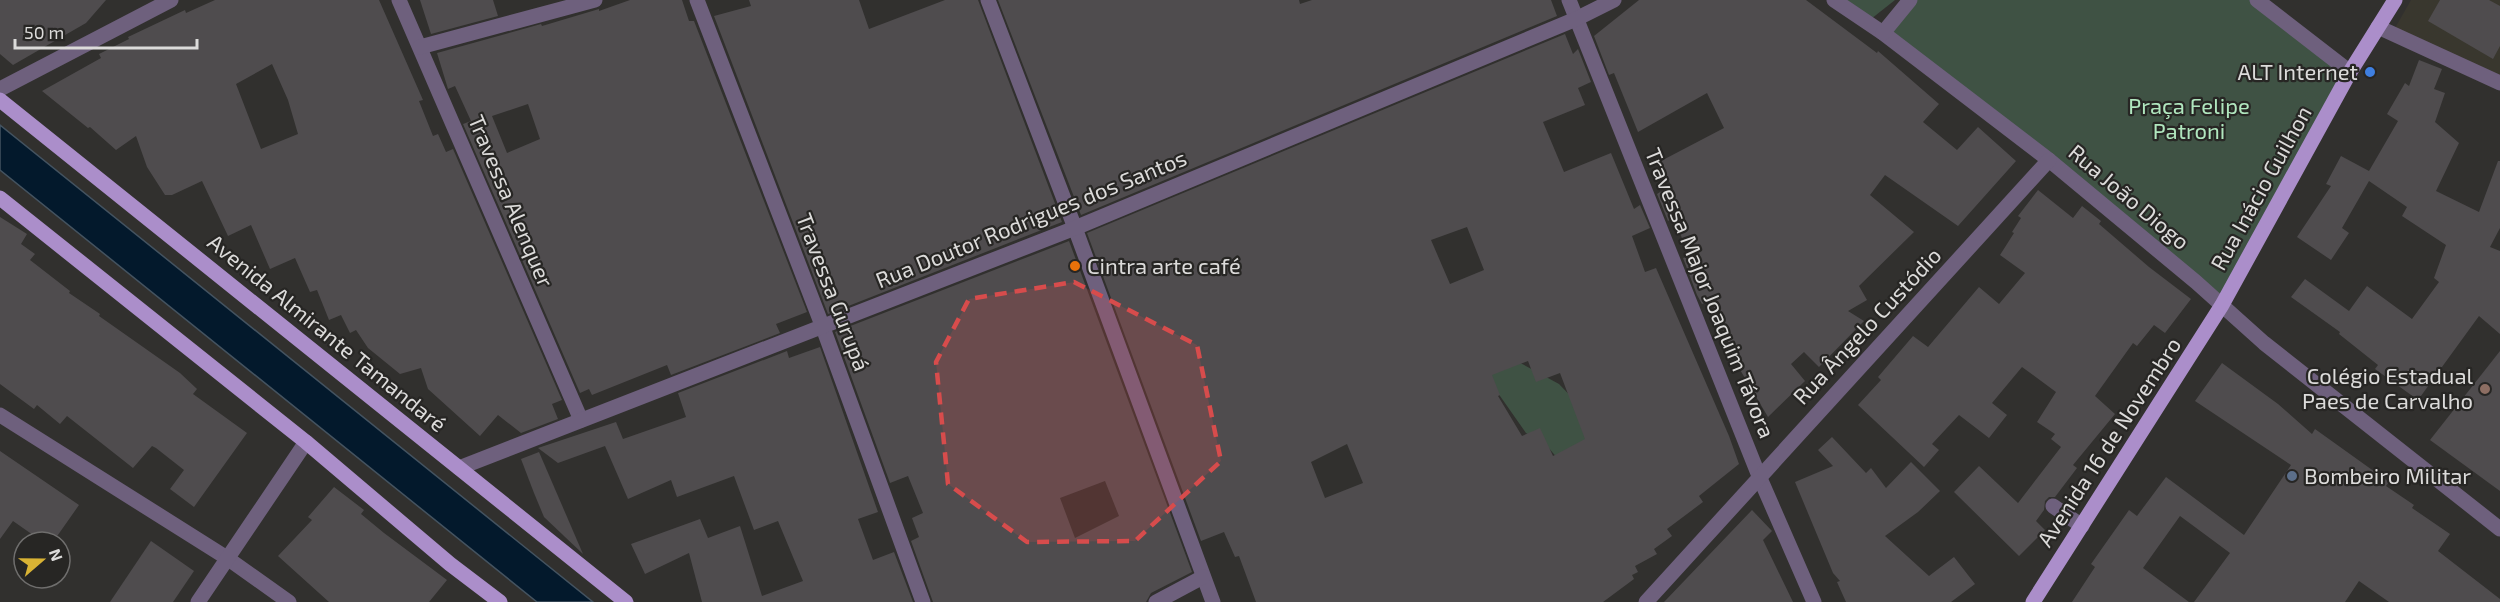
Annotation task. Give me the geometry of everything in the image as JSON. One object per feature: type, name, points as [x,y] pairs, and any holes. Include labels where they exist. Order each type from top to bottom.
[{"type":"main road","name":"Rua Inácio Guilhon","points":[[2222,305],[2350,72],[2395,0]]},
{"type":"main road","name":"Avenida Almirante Tamandaré","points":[[0,100],[626,602]]},
{"type":"main road","points":[[0,198],[306,442],[450,564],[500,602]]},
{"type":"main road","name":"Avenida 16 de Novembro","points":[[2033,602],[2222,305]]},
{"type":"street","points":[[0,89],[171,0]]},
{"type":"street","name":"Travessa Alenquer","points":[[399,0],[581,420]]},
{"type":"street","points":[[420,47],[595,0]]},
{"type":"street","name":"Travessa Gurupá","points":[[697,0],[822,325],[922,602]]},
{"type":"street","points":[[988,0],[1213,602]]},
{"type":"street","name":"Travessa Major Joaquim Távora","points":[[1569,0],[1760,476],[1814,602]]},
{"type":"street","name":"Rua Doutor Rodrigues dos Santos","points":[[459,468],[1075,228],[1576,19],[1614,0]]},
{"type":"street","name":"Rua João Diogo","points":[[1834,0],[1883,33],[2049,160],[2264,343],[2500,529]]},
{"type":"street","points":[[1883,33],[1910,0]]},
{"type":"street","points":[[2257,0],[2350,72]]},
{"type":"street","points":[[2378,27],[2500,83]]},
{"type":"street","name":"Rua Ângelo Custódio","points":[[1646,602],[2049,160]]},
{"type":"street","points":[[0,416],[227,558],[289,602]]},
{"type":"street","points":[[198,602],[306,442]]},
{"type":"street","points":[[2053,506],[2082,526]]},
{"type":"street","points":[[1156,602],[1203,578]]},
{"type":"highlighted area","points":[[1074,282],[1197,345],[1221,461],[1135,541],[1027,542],[948,484],[936,362],[969,299]]},
{"type":"shaded area","points":[[2411,0],[2500,0],[2500,80],[2395,28]]},
{"type":"green space","points":[[1844,0],[1895,0],[1871,19]]},
{"type":"green space","name":"Praça Felipe Patroni","points":[[1913,0],[2253,0],[2350,72],[2222,298],[1887,32]]},
{"type":"green space","points":[[1513,359],[1559,384],[1583,409],[1593,442],[1559,460],[1547,446],[1526,433],[1493,386],[1465,360]]},
{"type":"water","points":[[0,125],[593,602],[537,602],[0,170]]},
{"type":"building","points":[[0,0],[106,0],[86,23],[13,65],[0,54]]},
{"type":"building","points":[[215,0],[379,0],[423,100],[419,101],[433,136],[438,134],[446,152],[453,149],[562,400],[552,404],[558,419],[521,433],[498,415],[480,436],[428,389],[421,368],[400,374],[368,348],[356,330],[350,333],[341,315],[329,320],[317,290],[310,292],[295,258],[270,269],[251,225],[228,236],[202,181],[172,195],[165,195],[147,167],[136,136],[116,150],[42,91],[101,58],[99,54],[129,39],[128,37],[185,10],[186,13]],"holes":[[[272,64],[288,100],[298,134],[261,149],[236,84]]]},
{"type":"building","points":[[420,0],[493,0],[498,16],[431,34]]},
{"type":"building","points":[[630,0],[682,0],[689,21],[694,21],[807,312],[776,324],[780,333],[671,375],[667,365],[592,395],[589,389],[580,393],[463,124],[471,121],[455,86],[448,89],[437,53],[599,9],[599,11]],"holes":[[[528,104],[540,139],[507,153],[492,116]]]},
{"type":"building","points":[[749,0],[859,0],[869,29],[945,0],[978,0],[1062,222],[828,314],[714,16],[751,6]]},
{"type":"building","points":[[998,0],[1299,0],[1300,4],[1312,0],[1551,0],[1557,16],[1081,215]]},
{"type":"building","points":[[1639,0],[1806,0],[1877,53],[1878,51],[1939,104],[1923,122],[1957,150],[1978,127],[2016,161],[1958,226],[1885,175],[1870,195],[1914,232],[1859,286],[1867,300],[1848,311],[1864,321],[1819,367],[1804,352],[1791,364],[1805,381],[1768,417],[1739,368],[1711,300],[1702,304],[1697,295],[1683,258],[1689,256],[1674,218],[1668,221],[1657,194],[1671,185],[1659,162],[1724,128],[1707,93],[1638,132],[1614,73],[1609,75],[1594,36]]},
{"type":"building","points":[[2440,0],[2489,0],[2500,6],[2500,46],[2493,59],[2428,21]]},
{"type":"building","points":[[1565,34],[1573,54],[1578,49],[1591,82],[1578,88],[1585,105],[1543,122],[1564,172],[1611,153],[1634,209],[1640,205],[1650,228],[1632,236],[1645,272],[1656,268],[1739,464],[1699,496],[1703,502],[1667,529],[1672,536],[1654,549],[1657,554],[1635,566],[1638,572],[1632,575],[1634,579],[1603,602],[1256,602],[1239,556],[1235,557],[1224,532],[1201,541],[1087,233]],"holes":[[[1467,227],[1484,270],[1450,284],[1431,240]],[[1528,361],[1536,382],[1560,373],[1585,439],[1553,456],[1540,428],[1522,436],[1498,396],[1500,395],[1492,375]],[[1347,444],[1363,483],[1325,498],[1311,462]]]},
{"type":"building","points":[[2419,60],[2442,69],[2434,89],[2445,93],[2435,122],[2459,143],[2436,191],[2479,212],[2498,161],[2500,161],[2500,228],[2490,247],[2500,251],[2500,334],[2479,316],[2418,400],[2375,369],[2378,365],[2339,334],[2340,332],[2291,297],[2305,279],[2349,311],[2367,286],[2412,319],[2439,282],[2434,278],[2446,245],[2402,216],[2407,207],[2369,181],[2342,228],[2349,233],[2331,260],[2297,237],[2331,186],[2326,184],[2341,156],[2369,171],[2398,121],[2387,114],[2405,83],[2409,86]]},
{"type":"building","points":[[2038,190],[2073,218],[2082,206],[2101,221],[2099,224],[2149,267],[2191,299],[2165,333],[2154,325],[2137,346],[2133,343],[2095,396],[2115,414],[2073,465],[2077,468],[2055,497],[2049,497],[2045,501],[2044,510],[2036,521],[2045,530],[2019,556],[1954,492],[1979,466],[2018,503],[2061,447],[2051,439],[2055,434],[2037,422],[2056,392],[2022,367],[1992,403],[2007,415],[1989,438],[1959,415],[1932,444],[1939,450],[1924,467],[1858,405],[1881,380],[1878,377],[1913,336],[1928,347],[1979,287],[1999,304],[2025,273],[2000,255],[2021,218],[2018,216]]},
{"type":"building","points":[[0,217],[27,234],[21,244],[35,254],[30,260],[70,291],[69,293],[100,314],[99,316],[180,373],[197,389],[193,394],[247,433],[194,507],[170,489],[184,470],[156,448],[152,446],[133,468],[67,416],[60,424],[37,405],[34,409],[0,384]]},
{"type":"building","points":[[1069,241],[1192,572],[1151,593],[1146,602],[933,602],[911,541],[919,537],[912,518],[923,513],[908,476],[890,483],[835,332]],"holes":[[[1105,481],[1119,516],[1075,538],[1060,498]]]},
{"type":"building","points":[[820,347],[878,512],[858,519],[873,560],[894,552],[913,602],[702,602],[689,553],[645,574],[631,544],[700,519],[708,538],[740,526],[762,596],[803,581],[778,521],[754,530],[734,476],[677,497],[671,480],[628,499],[605,446],[558,463],[538,448],[616,422],[623,439],[686,417],[678,393],[787,351],[789,358]]},
{"type":"building","name":"Colégio Estadual Paes de Carvalho","points":[[2500,351],[2500,491],[2430,440]]},
{"type":"building","points":[[2222,363],[2278,404],[2312,434],[2315,429],[2389,482],[2386,486],[2414,505],[2412,508],[2450,534],[2438,551],[2500,599],[2500,602],[2389,602],[2359,581],[2345,602],[2194,602],[2230,553],[2180,516],[2143,568],[2189,602],[2072,602],[2095,567],[2091,564],[2129,510],[2137,516],[2166,477],[2244,535],[2291,465],[2195,401]]},
{"type":"building","points":[[1832,437],[1866,473],[1871,468],[1886,488],[1911,462],[1940,491],[1918,512],[1885,536],[1929,576],[1954,557],[1975,584],[1951,602],[1846,602],[1837,582],[1840,581],[1833,573],[1795,482],[1833,466],[1818,450]]},
{"type":"building","points":[[0,451],[79,505],[61,530],[26,530],[13,521],[0,539]]},
{"type":"building","points":[[539,452],[583,554],[544,517],[521,459]]},
{"type":"building","points":[[334,487],[364,510],[361,514],[384,533],[447,580],[429,602],[329,602],[278,556],[312,520],[308,517]]},
{"type":"building","points":[[1752,510],[1772,531],[1763,540],[1793,602],[1664,602]]},
{"type":"building","points":[[151,541],[194,571],[173,602],[110,602]]},
{"type":"place","name":"ALT Internet","points":[[2370,72]]},
{"type":"place","name":"Cintra arte café","points":[[1075,266]]},
{"type":"place","name":"Colégio Estadual Paes de Carvalho","points":[[2485,389]]},
{"type":"place","name":"Bombeiro Militar","points":[[2292,476]]}]
